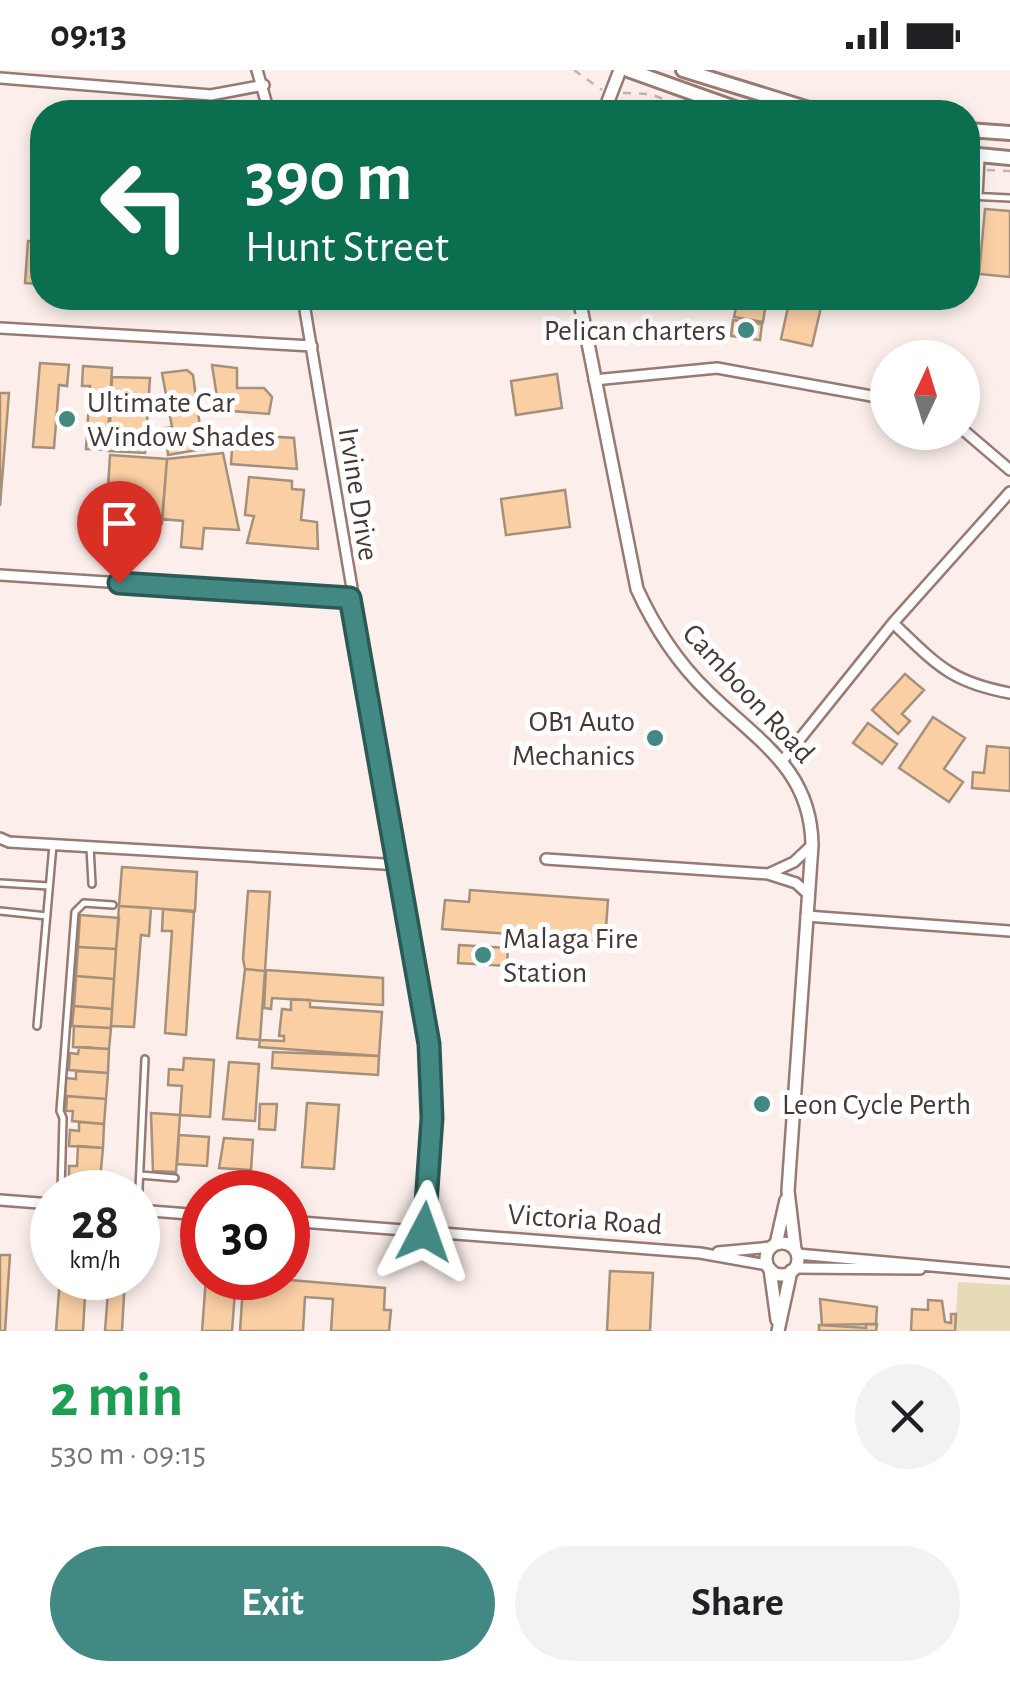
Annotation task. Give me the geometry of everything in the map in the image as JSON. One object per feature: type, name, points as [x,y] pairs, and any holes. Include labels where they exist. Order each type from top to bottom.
[{"type":"main road","points":[[628,70],[712,100]]},
{"type":"main road","points":[[683,70],[780,100]]},
{"type":"main road","points":[[980,131],[1010,133]]},
{"type":"main road","points":[[980,156],[1010,158]]},
{"type":"street","points":[[257,70],[267,100]]},
{"type":"street","points":[[608,100],[620,70]]},
{"type":"street","points":[[0,78],[211,95],[264,85]]},
{"type":"street","name":"Irvine Drive","points":[[305,310],[350,598],[401,866],[429,1044],[432,1118],[424,1232]]},
{"type":"street","name":"Camboon Road","points":[[581,310],[630,563],[650,617],[705,690],[783,760],[807,804],[812,845],[788,1190],[768,1267]]},
{"type":"street","points":[[0,328],[312,346]]},
{"type":"street","points":[[594,380],[716,368],[870,395]]},
{"type":"street","points":[[980,444],[1010,470]]},
{"type":"street","points":[[783,760],[894,623],[1010,492]]},
{"type":"street","points":[[0,575],[350,598]]},
{"type":"street","points":[[894,623],[939,667],[968,686],[1010,693]]},
{"type":"street","points":[[0,838],[53,845],[401,866]]},
{"type":"street","points":[[768,874],[794,862],[812,845]]},
{"type":"street","points":[[546,859],[768,874],[796,883],[808,894]]},
{"type":"street","points":[[806,916],[1010,932]]},
{"type":"street","name":"Camboon Road","points":[[788,1190],[796,1252],[793,1270]]},
{"type":"street","points":[[0,1200],[30,1202]]},
{"type":"street","name":"Victoria Road","points":[[310,1224],[700,1253],[768,1267]]},
{"type":"street","points":[[774,1246],[932,1268],[1010,1273]]},
{"type":"street","name":"Victoria Road","points":[[700,1253],[774,1246]]},
{"type":"street","points":[[768,1267],[782,1274],[793,1270],[900,1272],[932,1268]]},
{"type":"street","points":[[768,1267],[778,1330]]},
{"type":"street","points":[[778,1330],[793,1270]]},
{"type":"lane","points":[[980,196],[1010,198]]},
{"type":"lane","points":[[37,1026],[53,845]]},
{"type":"lane","points":[[90,847],[92,884]]},
{"type":"lane","points":[[0,883],[50,886]]},
{"type":"lane","points":[[62,1170],[64,1118],[60,1111],[74,912],[84,904],[113,905]]},
{"type":"lane","points":[[0,911],[47,916]]},
{"type":"lane","points":[[140,1170],[145,1058]]},
{"type":"lane","points":[[160,1177],[175,1178]]},
{"type":"path","points":[[574,70],[592,87],[611,93],[650,94],[666,100]]},
{"type":"shaded area","points":[[958,1282],[1010,1285],[1010,1331],[955,1331]]},
{"type":"building","points":[[985,209],[1010,211],[1010,277],[980,274]]},
{"type":"building","points":[[28,241],[30,241],[30,283],[25,283]]},
{"type":"building","points":[[735,310],[765,310],[763,322],[734,317]]},
{"type":"building","points":[[787,310],[820,310],[812,346],[781,339]]},
{"type":"building","name":"Pelican charters","points":[[733,320],[762,324],[760,340],[731,336]]},
{"type":"building","points":[[40,363],[69,365],[67,386],[59,385],[54,448],[33,447]]},
{"type":"building","points":[[212,365],[237,368],[237,388],[264,388],[272,397],[269,414],[219,410]]},
{"type":"building","points":[[83,366],[112,368],[107,450],[86,449],[90,386],[82,386]]},
{"type":"building","points":[[187,370],[193,375],[203,449],[168,455],[166,428],[172,427],[162,373]]},
{"type":"building","points":[[557,374],[562,408],[516,415],[511,381]]},
{"type":"building","points":[[112,377],[150,378],[145,453],[109,451]]},
{"type":"building","points":[[0,393],[9,393],[0,506]]},
{"type":"building","points":[[233,434],[294,438],[297,469],[231,464]]},
{"type":"building","points":[[223,453],[239,530],[204,528],[202,549],[181,547],[183,521],[162,519],[167,459]]},
{"type":"building","points":[[110,455],[167,459],[162,524],[143,523],[142,546],[123,545],[125,522],[106,520]]},
{"type":"building","points":[[249,477],[292,481],[292,489],[304,490],[301,520],[317,522],[318,549],[247,543],[254,516],[245,515]]},
{"type":"building","points":[[565,490],[570,527],[506,535],[501,499]]},
{"type":"building","points":[[905,674],[924,690],[902,714],[910,721],[898,734],[872,710]]},
{"type":"building","points":[[933,717],[965,738],[944,769],[963,782],[949,802],[899,768]]},
{"type":"building","points":[[868,723],[897,744],[882,764],[853,743]]},
{"type":"building","points":[[987,746],[1010,748],[1010,791],[972,788],[973,772],[984,773]]},
{"type":"building","points":[[122,867],[197,872],[195,911],[119,906]]},
{"type":"building","points":[[470,890],[608,900],[605,941],[442,929],[445,900],[469,902]]},
{"type":"building","points":[[248,891],[270,892],[265,971],[245,969]]},
{"type":"building","points":[[119,906],[151,908],[149,936],[141,935],[134,1027],[111,1026]]},
{"type":"building","points":[[163,909],[194,912],[186,1035],[165,1033],[172,931],[162,931]]},
{"type":"building","points":[[80,915],[119,918],[116,949],[78,947]]},
{"type":"building","name":"Malaga Fire Station","points":[[459,945],[508,948],[507,966],[458,963]]},
{"type":"building","points":[[78,947],[116,949],[114,979],[76,976]]},
{"type":"building","points":[[245,969],[265,971],[260,1040],[237,1038]]},
{"type":"building","points":[[266,970],[383,978],[383,1005],[272,998],[271,1009],[264,1008]]},
{"type":"building","points":[[76,976],[114,979],[112,1009],[74,1006]]},
{"type":"building","points":[[291,999],[310,1000],[310,1007],[382,1012],[379,1056],[259,1047],[260,1040],[284,1041],[284,1036],[279,1036],[282,1009],[291,1010]]},
{"type":"building","points":[[74,1006],[112,1009],[111,1028],[72,1026]]},
{"type":"building","points":[[74,1026],[111,1028],[109,1049],[73,1047]]},
{"type":"building","points":[[79,1047],[109,1049],[108,1073],[69,1070],[70,1053],[78,1054]]},
{"type":"building","points":[[273,1052],[379,1056],[378,1075],[272,1068]]},
{"type":"building","points":[[184,1058],[214,1060],[210,1117],[180,1115],[182,1086],[168,1085],[169,1069],[183,1070]]},
{"type":"building","points":[[229,1062],[259,1064],[255,1121],[223,1119]]},
{"type":"building","points":[[76,1071],[108,1073],[106,1099],[65,1096],[66,1078],[76,1079]]},
{"type":"building","points":[[67,1096],[106,1099],[104,1124],[72,1121],[73,1111],[66,1111]]},
{"type":"building","points":[[307,1103],[339,1105],[334,1169],[302,1167]]},
{"type":"building","points":[[260,1104],[277,1104],[275,1130],[259,1129]]},
{"type":"building","points":[[151,1113],[180,1115],[176,1172],[153,1170]]},
{"type":"building","points":[[79,1122],[104,1124],[103,1148],[69,1146],[70,1130],[79,1131]]},
{"type":"building","points":[[179,1135],[209,1137],[207,1166],[177,1164]]},
{"type":"building","points":[[224,1138],[253,1140],[251,1170],[219,1168]]},
{"type":"building","points":[[78,1146],[103,1148],[101,1170],[69,1170],[69,1166],[77,1166]]},
{"type":"building","points":[[0,1255],[10,1255],[5,1331],[0,1331]]},
{"type":"building","points":[[610,1271],[653,1273],[650,1331],[607,1331]]},
{"type":"building","points":[[310,1282],[385,1288],[384,1310],[391,1310],[389,1331],[331,1331],[333,1299],[310,1297]]},
{"type":"building","points":[[820,1299],[877,1307],[876,1324],[822,1325]]},
{"type":"building","points":[[58,1300],[85,1300],[83,1331],[56,1331]]},
{"type":"building","points":[[107,1300],[124,1300],[122,1331],[105,1331]]},
{"type":"building","points":[[204,1300],[234,1300],[232,1331],[202,1331]]},
{"type":"building","points":[[242,1300],[305,1300],[303,1331],[240,1331]]},
{"type":"building","points":[[928,1300],[942,1301],[945,1322],[951,1323],[951,1314],[956,1314],[955,1331],[911,1331],[912,1309],[928,1310]]},
{"type":"building","points":[[866,1324],[877,1324],[876,1331],[819,1331],[819,1325],[866,1328]]},
{"type":"place","name":"Pelican charters","points":[[746,330]]},
{"type":"place","name":"Ultimate Car Window Shades","points":[[67,419]]},
{"type":"place","name":"OB1 Auto Mechanics","points":[[655,738]]},
{"type":"place","name":"Malaga Fire Station","points":[[483,955]]},
{"type":"place","name":"Leon Cycle Perth","points":[[762,1104]]},
{"type":"route","points":[[119,583],[350,598],[401,866],[429,1044],[432,1118],[424,1232]]}]
